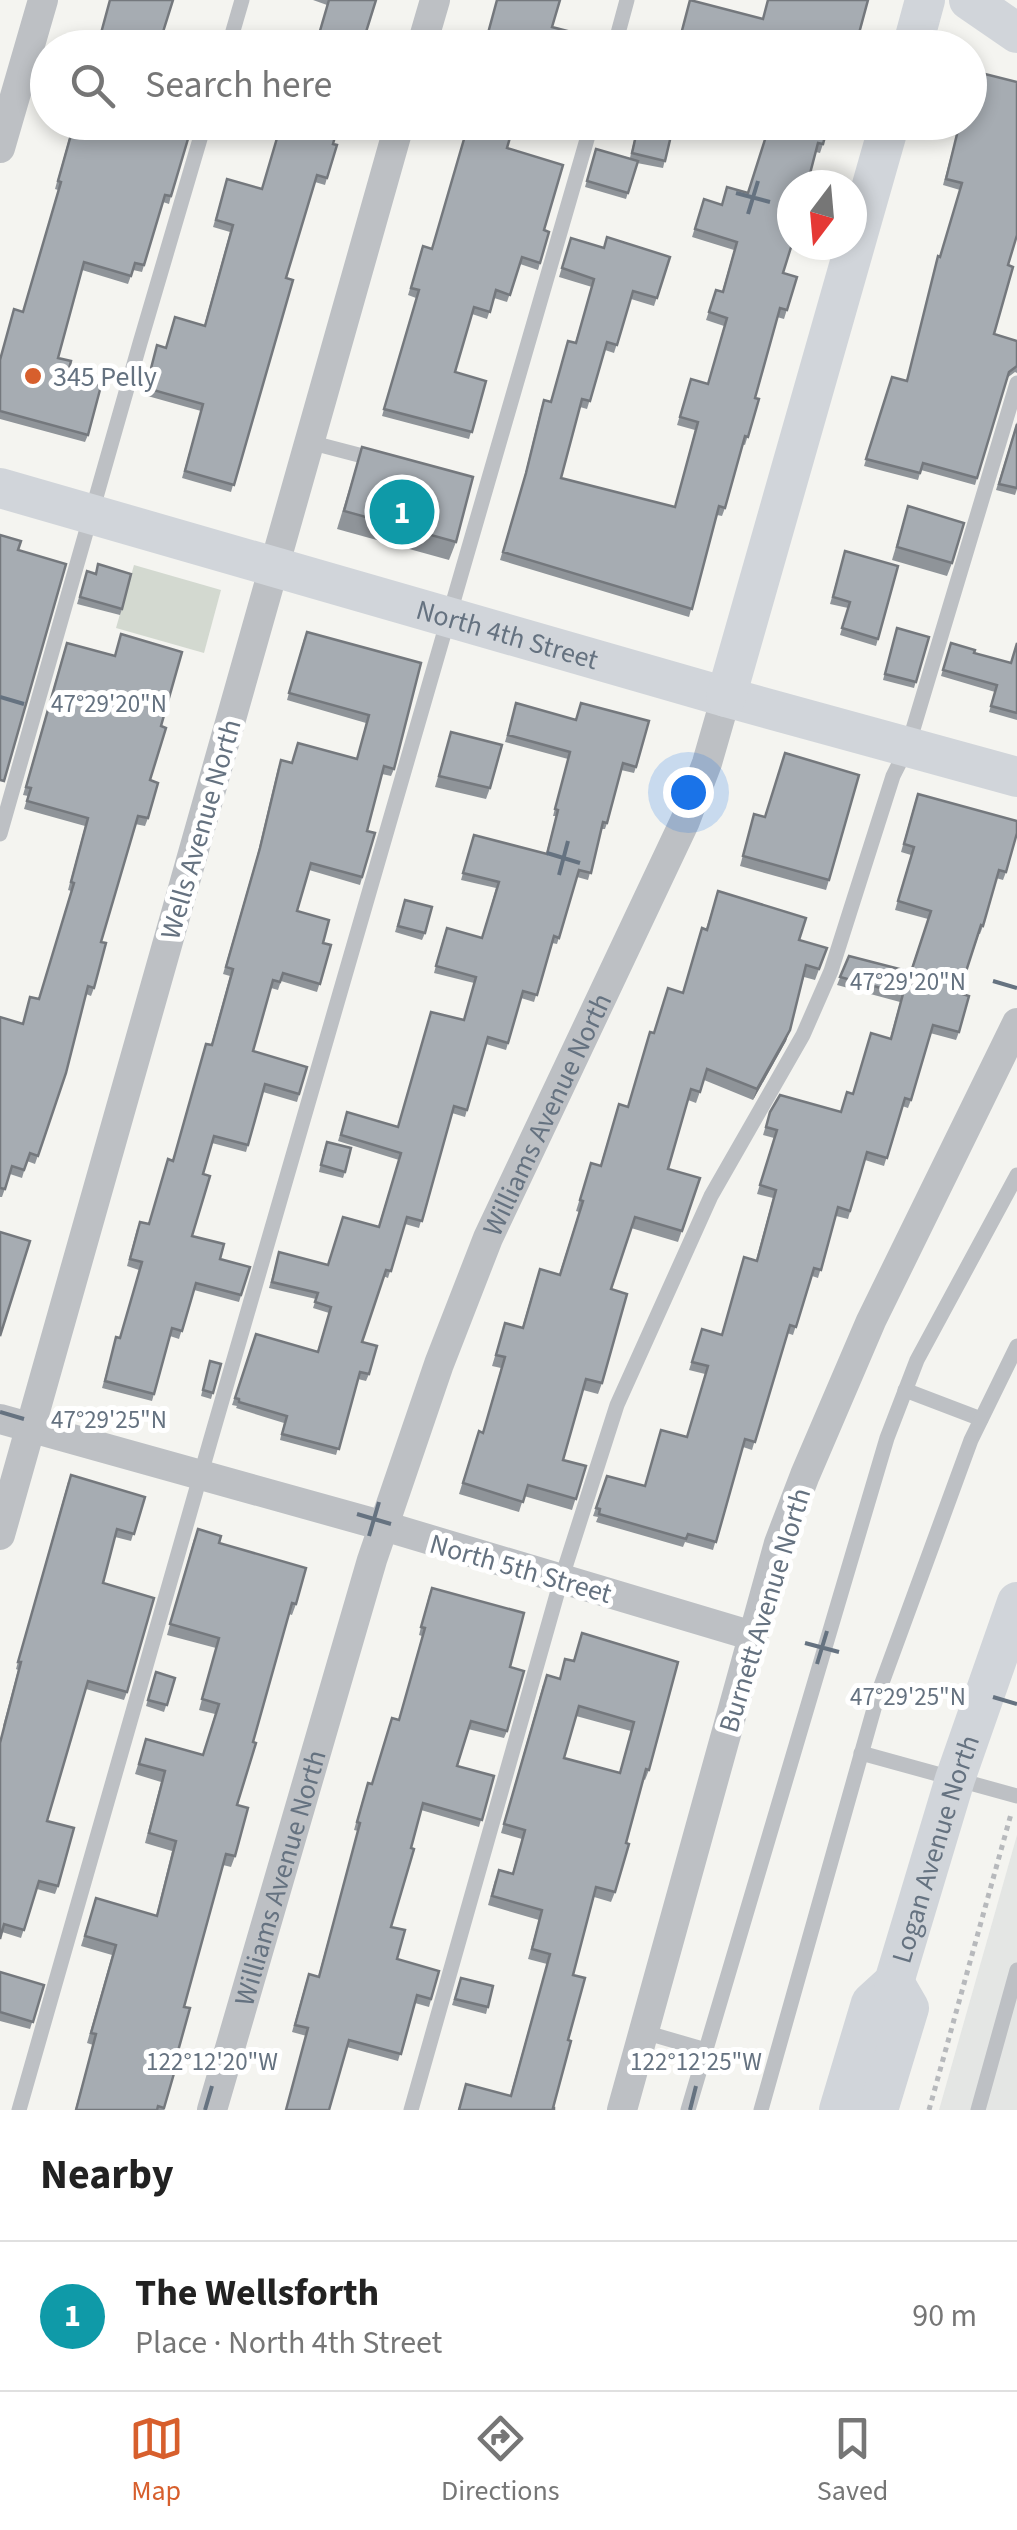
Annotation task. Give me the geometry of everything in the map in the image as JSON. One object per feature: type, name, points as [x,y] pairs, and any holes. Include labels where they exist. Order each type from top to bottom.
[{"type":"main road","points":[[917,30],[925,0]]},
{"type":"main road","points":[[969,0],[1017,33]]},
{"type":"main road","name":"Williams Avenue North","points":[[726,697],[885,140]]},
{"type":"main road","name":"North 4th Street","points":[[0,488],[1017,777]]},
{"type":"main road","name":"Logan Avenue North","points":[[838,2110],[871,2003],[894,1982],[955,1778],[1017,1602]]},
{"type":"main road","name":"Logan Avenue North","points":[[878,2110],[908,2008],[894,1982]]},
{"type":"street","points":[[34,30],[43,0]]},
{"type":"street","points":[[426,30],[435,0]]},
{"type":"street","points":[[0,148],[30,45]]},
{"type":"street","name":"Wells Avenue North","points":[[0,1534],[395,140]]},
{"type":"street","name":"Williams Avenue North","points":[[212,2110],[372,1560],[439,1364],[488,1238],[685,820],[707,764],[726,697]]},
{"type":"street","name":"Burnett Avenue North","points":[[622,2110],[779,1543],[871,1321],[1016,1026]]},
{"type":"street","name":"North 5th Street","points":[[0,1419],[384,1526],[753,1636]]},
{"type":"lane","points":[[233,30],[242,0]]},
{"type":"lane","points":[[619,30],[627,0]]},
{"type":"lane","points":[[0,834],[200,140]]},
{"type":"lane","points":[[19,2110],[587,140]]},
{"type":"lane","points":[[411,2110],[561,1580],[617,1405],[712,1196],[810,1019],[831,971],[893,776],[908,746],[1017,383]]},
{"type":"lane","points":[[309,442],[395,465]]},
{"type":"lane","points":[[468,484],[486,489]]},
{"type":"lane","points":[[688,2110],[887,1438],[917,1360],[1017,1175]]},
{"type":"lane","points":[[760,2110],[879,1691],[971,1440],[1017,1346]]},
{"type":"lane","points":[[906,1390],[981,1419]]},
{"type":"lane","points":[[862,1753],[1016,1796]]},
{"type":"lane","points":[[978,2110],[1017,1970]]},
{"type":"lane","points":[[644,2032],[706,2050]]},
{"type":"path","points":[[930,2110],[1016,1796]]},
{"type":"shaded area","points":[[134,565],[221,590],[204,653],[116,628]]},
{"type":"shaded area","points":[[1017,1835],[1017,2110],[939,2110]]},
{"type":"building","points":[[110,0],[173,0],[164,30],[102,30]]},
{"type":"building","points":[[329,0],[376,0],[367,30],[320,30]]},
{"type":"building","points":[[497,0],[560,0],[552,27],[564,30],[489,30]]},
{"type":"building","points":[[690,0],[763,19],[768,0],[868,0],[860,30],[682,30]]},
{"type":"building","points":[[987,74],[1017,82],[1017,235],[1008,265],[1013,267],[994,334],[1017,341],[1017,366],[1009,372],[977,478],[923,463],[920,473],[866,459],[892,377],[907,381],[938,256],[962,183],[946,179],[956,140],[987,140]]},
{"type":"building","points":[[70,140],[188,140],[171,196],[165,195],[144,265],[135,263],[131,276],[84,262],[58,358],[71,361],[67,377],[101,386],[88,435],[0,411],[0,360],[14,309],[23,312],[61,182],[58,181]]},
{"type":"building","points":[[276,140],[334,140],[337,145],[327,178],[317,175],[286,278],[293,280],[234,485],[185,471],[203,404],[146,388],[157,345],[166,348],[175,317],[205,326],[233,225],[216,220],[227,179],[262,189]]},
{"type":"building","points":[[464,140],[509,140],[507,148],[563,165],[544,230],[549,232],[540,263],[522,257],[510,295],[496,290],[490,312],[474,307],[455,372],[486,381],[472,432],[384,409],[419,290],[411,288],[423,246],[432,249]]},
{"type":"building","points":[[635,140],[670,140],[665,161],[632,153]]},
{"type":"building","points":[[765,140],[824,140],[823,144],[818,143],[811,170],[777,170],[777,260],[787,260],[783,273],[797,277],[787,310],[780,308],[748,437],[745,436],[725,508],[719,506],[692,609],[503,552],[544,400],[551,402],[568,341],[576,343],[594,279],[562,268],[571,238],[604,248],[607,237],[670,257],[657,298],[633,291],[617,345],[607,342],[590,401],[582,399],[561,478],[675,507],[698,422],[680,417],[691,379],[708,384],[727,318],[709,312],[716,290],[723,292],[737,242],[695,229],[704,199],[722,205],[727,187],[748,193]]},
{"type":"building","points":[[596,149],[638,161],[628,193],[587,181]]},
{"type":"building","points":[[1017,424],[1017,488],[999,484]]},
{"type":"building","points":[[362,447],[473,477],[456,542],[344,511]]},
{"type":"building","points":[[908,506],[964,523],[952,563],[897,547]]},
{"type":"building","points":[[0,535],[21,541],[18,550],[66,564],[4,781],[0,780]]},
{"type":"building","points":[[845,551],[898,566],[878,639],[842,628],[850,602],[833,597]]},
{"type":"building","points":[[98,564],[131,574],[122,609],[80,597],[87,571],[96,574]]},
{"type":"building","points":[[897,628],[929,637],[916,682],[885,674]]},
{"type":"building","points":[[307,632],[421,663],[394,769],[384,766],[367,831],[375,833],[362,877],[311,863],[297,911],[329,920],[323,943],[331,945],[320,984],[283,973],[280,982],[273,980],[253,1051],[307,1067],[299,1094],[265,1084],[248,1145],[214,1136],[203,1174],[210,1176],[192,1236],[224,1244],[220,1259],[250,1267],[241,1295],[196,1283],[182,1331],[172,1328],[154,1394],[105,1381],[142,1262],[130,1259],[140,1222],[149,1224],[168,1159],[173,1161],[206,1044],[212,1045],[233,969],[226,967],[281,760],[292,763],[298,743],[357,759],[369,715],[289,693]]},
{"type":"building","points":[[121,634],[182,652],[150,780],[158,783],[148,818],[138,816],[101,942],[106,943],[94,988],[88,986],[66,1073],[38,1156],[30,1153],[24,1170],[12,1166],[5,1189],[0,1188],[0,1017],[23,1024],[30,997],[39,999],[74,883],[71,882],[88,818],[27,801],[31,788],[26,787],[67,643],[115,656]]},
{"type":"building","points":[[951,643],[1011,663],[1017,643],[1017,713],[991,706],[997,685],[943,670]]},
{"type":"building","points":[[516,703],[576,720],[581,703],[649,721],[636,767],[623,763],[591,873],[579,870],[537,995],[523,991],[508,1043],[488,1037],[467,1110],[454,1106],[422,1221],[407,1217],[391,1271],[386,1270],[362,1342],[377,1346],[369,1374],[360,1372],[339,1449],[282,1434],[287,1416],[235,1398],[256,1334],[318,1352],[331,1307],[315,1302],[318,1293],[272,1282],[279,1252],[328,1265],[343,1217],[379,1227],[401,1153],[341,1135],[347,1112],[398,1127],[431,1012],[464,1020],[476,977],[436,966],[447,928],[482,938],[499,882],[463,873],[474,835],[547,854],[570,752],[508,735]]},
{"type":"building","points":[[451,732],[502,745],[490,788],[439,776]]},
{"type":"building","points":[[785,753],[859,775],[829,880],[743,856],[754,814],[765,817]]},
{"type":"building","points":[[918,794],[1017,821],[1006,872],[999,870],[959,993],[969,996],[959,1032],[933,1025],[911,1100],[905,1098],[887,1158],[867,1152],[850,1211],[838,1207],[821,1270],[814,1268],[796,1327],[790,1325],[755,1442],[745,1439],[716,1542],[688,1534],[686,1539],[599,1514],[600,1509],[596,1508],[607,1476],[645,1486],[661,1430],[687,1437],[708,1366],[692,1362],[702,1329],[722,1335],[744,1257],[757,1261],[776,1190],[760,1185],[777,1130],[766,1127],[780,1095],[841,1112],[847,1092],[853,1094],[871,1033],[891,1039],[903,994],[840,977],[849,956],[911,972],[931,911],[898,901],[914,847],[904,844]]},
{"type":"building","points":[[718,891],[806,918],[799,940],[827,948],[819,969],[806,965],[790,1030],[757,1089],[707,1069],[700,1092],[691,1089],[668,1169],[700,1178],[682,1231],[635,1217],[611,1289],[627,1294],[602,1383],[586,1379],[563,1460],[586,1466],[576,1499],[528,1485],[523,1502],[463,1483],[479,1431],[483,1433],[505,1357],[496,1355],[505,1323],[523,1328],[540,1269],[560,1275],[591,1163],[601,1166],[619,1104],[628,1107],[650,1032],[654,1033],[668,988],[683,993],[702,928],[707,930]]},
{"type":"building","points":[[405,900],[432,907],[425,933],[398,926]]},
{"type":"building","points":[[327,1142],[351,1148],[345,1172],[321,1165]]},
{"type":"building","points":[[0,1232],[30,1241],[0,1336]]},
{"type":"building","points":[[210,1361],[221,1364],[213,1393],[203,1390]]},
{"type":"building","points":[[71,1475],[145,1497],[134,1534],[117,1529],[103,1583],[154,1598],[127,1692],[88,1681],[47,1821],[74,1828],[58,1886],[39,1881],[24,1930],[4,1924],[0,1939],[0,1743],[18,1662]]},
{"type":"building","points":[[198,1529],[221,1536],[219,1543],[306,1568],[296,1604],[292,1603],[253,1742],[256,1743],[237,1805],[248,1808],[235,1856],[226,1854],[184,2007],[190,2008],[164,2108],[76,2110],[96,2034],[91,2033],[116,1945],[85,1936],[96,1898],[157,1916],[176,1841],[149,1833],[165,1771],[139,1764],[146,1739],[203,1755],[219,1704],[202,1699],[219,1638],[170,1624]]},
{"type":"building","points":[[432,1588],[524,1613],[510,1667],[524,1671],[507,1731],[471,1721],[457,1766],[494,1776],[482,1820],[423,1803],[391,1927],[405,1930],[397,1959],[439,1971],[431,1999],[417,1995],[401,2054],[349,2040],[329,2110],[286,2110],[308,2028],[295,2025],[309,1974],[319,1977],[368,1783],[372,1784],[392,1718],[399,1720]]},
{"type":"building","points":[[582,1633],[678,1662],[615,1892],[596,1887],[573,1975],[585,1978],[554,2110],[459,2110],[466,2084],[511,2096],[550,1954],[532,1949],[542,1910],[492,1896],[499,1870],[513,1874],[525,1830],[504,1824],[547,1675],[560,1679],[565,1659],[574,1661]],"holes":[[[579,1706],[634,1722],[620,1773],[564,1758]]]},
{"type":"building","points":[[156,1672],[175,1678],[167,1705],[148,1700]]},
{"type":"building","points":[[0,1972],[44,1985],[33,2022],[0,2012]]},
{"type":"building","points":[[461,1978],[493,1986],[488,2007],[455,1999]]},
{"type":"place","name":"345 Pelly","points":[[33,376]]},
{"type":"place","name":"The Wellsforth","points":[[402,512]]}]
